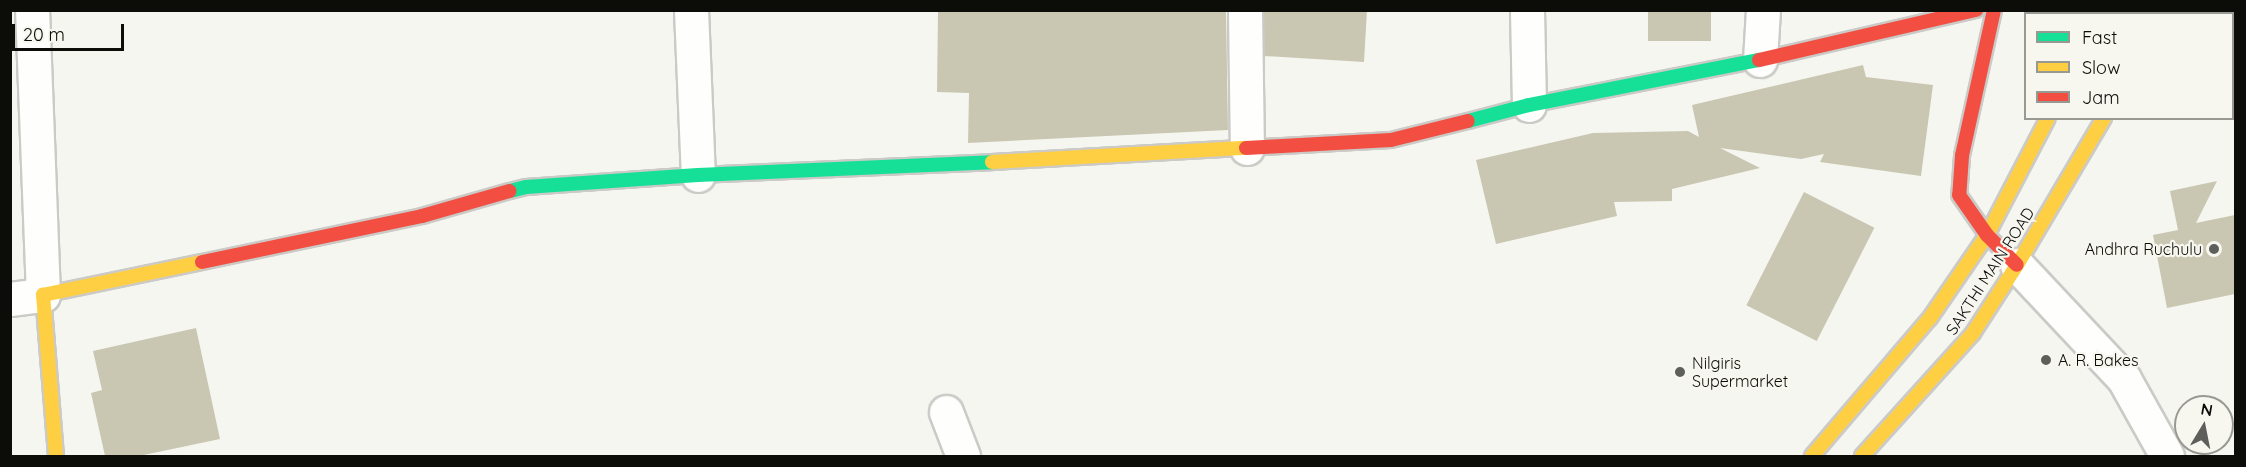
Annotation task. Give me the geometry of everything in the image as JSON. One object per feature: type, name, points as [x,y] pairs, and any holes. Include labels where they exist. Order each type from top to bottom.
[{"type":"main road","points":[[56,456],[43,295],[422,216],[526,187],[698,175],[1391,140],[1529,105],[1761,60],[1976,10]]},
{"type":"main road","points":[[1994,10],[1962,156],[1959,195],[1987,235],[2017,265]]},
{"type":"main road","points":[[1812,456],[1930,318],[1987,235],[2047,120]]},
{"type":"main road","name":"SAKTHI MAIN ROAD","points":[[1863,456],[1972,333],[2017,265],[2103,120]]},
{"type":"street","points":[[10,299],[43,295],[32,10]]},
{"type":"street","points":[[691,10],[698,175]]},
{"type":"street","points":[[1245,10],[1247,148]]},
{"type":"street","points":[[1527,10],[1529,105]]},
{"type":"street","points":[[1761,60],[1763,10]]},
{"type":"street","points":[[2017,265],[2124,379],[2167,456]]},
{"type":"street","points":[[946,412],[963,456]]},
{"type":"building","points":[[938,10],[1226,10],[1228,130],[968,143],[969,93],[937,92]]},
{"type":"building","points":[[1264,10],[1367,10],[1364,62],[1264,56]]},
{"type":"building","points":[[1648,10],[1711,10],[1711,41],[1648,41]]},
{"type":"building","points":[[1863,65],[1866,77],[1933,85],[1921,176],[1820,162],[1824,154],[1801,159],[1720,148],[1760,168],[1672,189],[1672,201],[1614,202],[1617,216],[1496,244],[1476,160],[1593,133],[1688,131],[1699,137],[1692,105]]},
{"type":"building","points":[[2217,181],[2196,223],[2235,215],[2235,294],[2167,308],[2153,235],[2178,230],[2170,191]]},
{"type":"building","points":[[1804,192],[1874,228],[1817,341],[1746,305]]},
{"type":"building","points":[[196,328],[220,439],[139,456],[105,456],[91,393],[102,390],[93,351]]},
{"type":"traffic: fast","points":[[1468,121],[1529,105],[1759,60]]},
{"type":"traffic: fast","points":[[510,191],[526,187],[698,175],[992,162]]},
{"type":"traffic: slow","points":[[1812,456],[1930,318],[1987,235],[2047,120]]},
{"type":"traffic: slow","points":[[1862,456],[1973,333],[2017,265],[2103,120]]},
{"type":"traffic: slow","points":[[992,162],[1246,148]]},
{"type":"traffic: slow","points":[[56,456],[43,295],[202,262]]},
{"type":"traffic: jam","points":[[1759,60],[1976,10]]},
{"type":"traffic: jam","points":[[1994,10],[1962,156],[1959,195],[1987,235],[2017,265]]},
{"type":"traffic: jam","points":[[1246,148],[1391,140],[1468,121]]},
{"type":"traffic: jam","points":[[202,262],[422,216],[510,191]]},
{"type":"place","name":"Andhra Ruchulu","points":[[2214,249]]},
{"type":"place","name":"A. R. Bakes","points":[[2046,360]]},
{"type":"place","name":"Nilgiris Supermarket","points":[[1680,372]]}]
